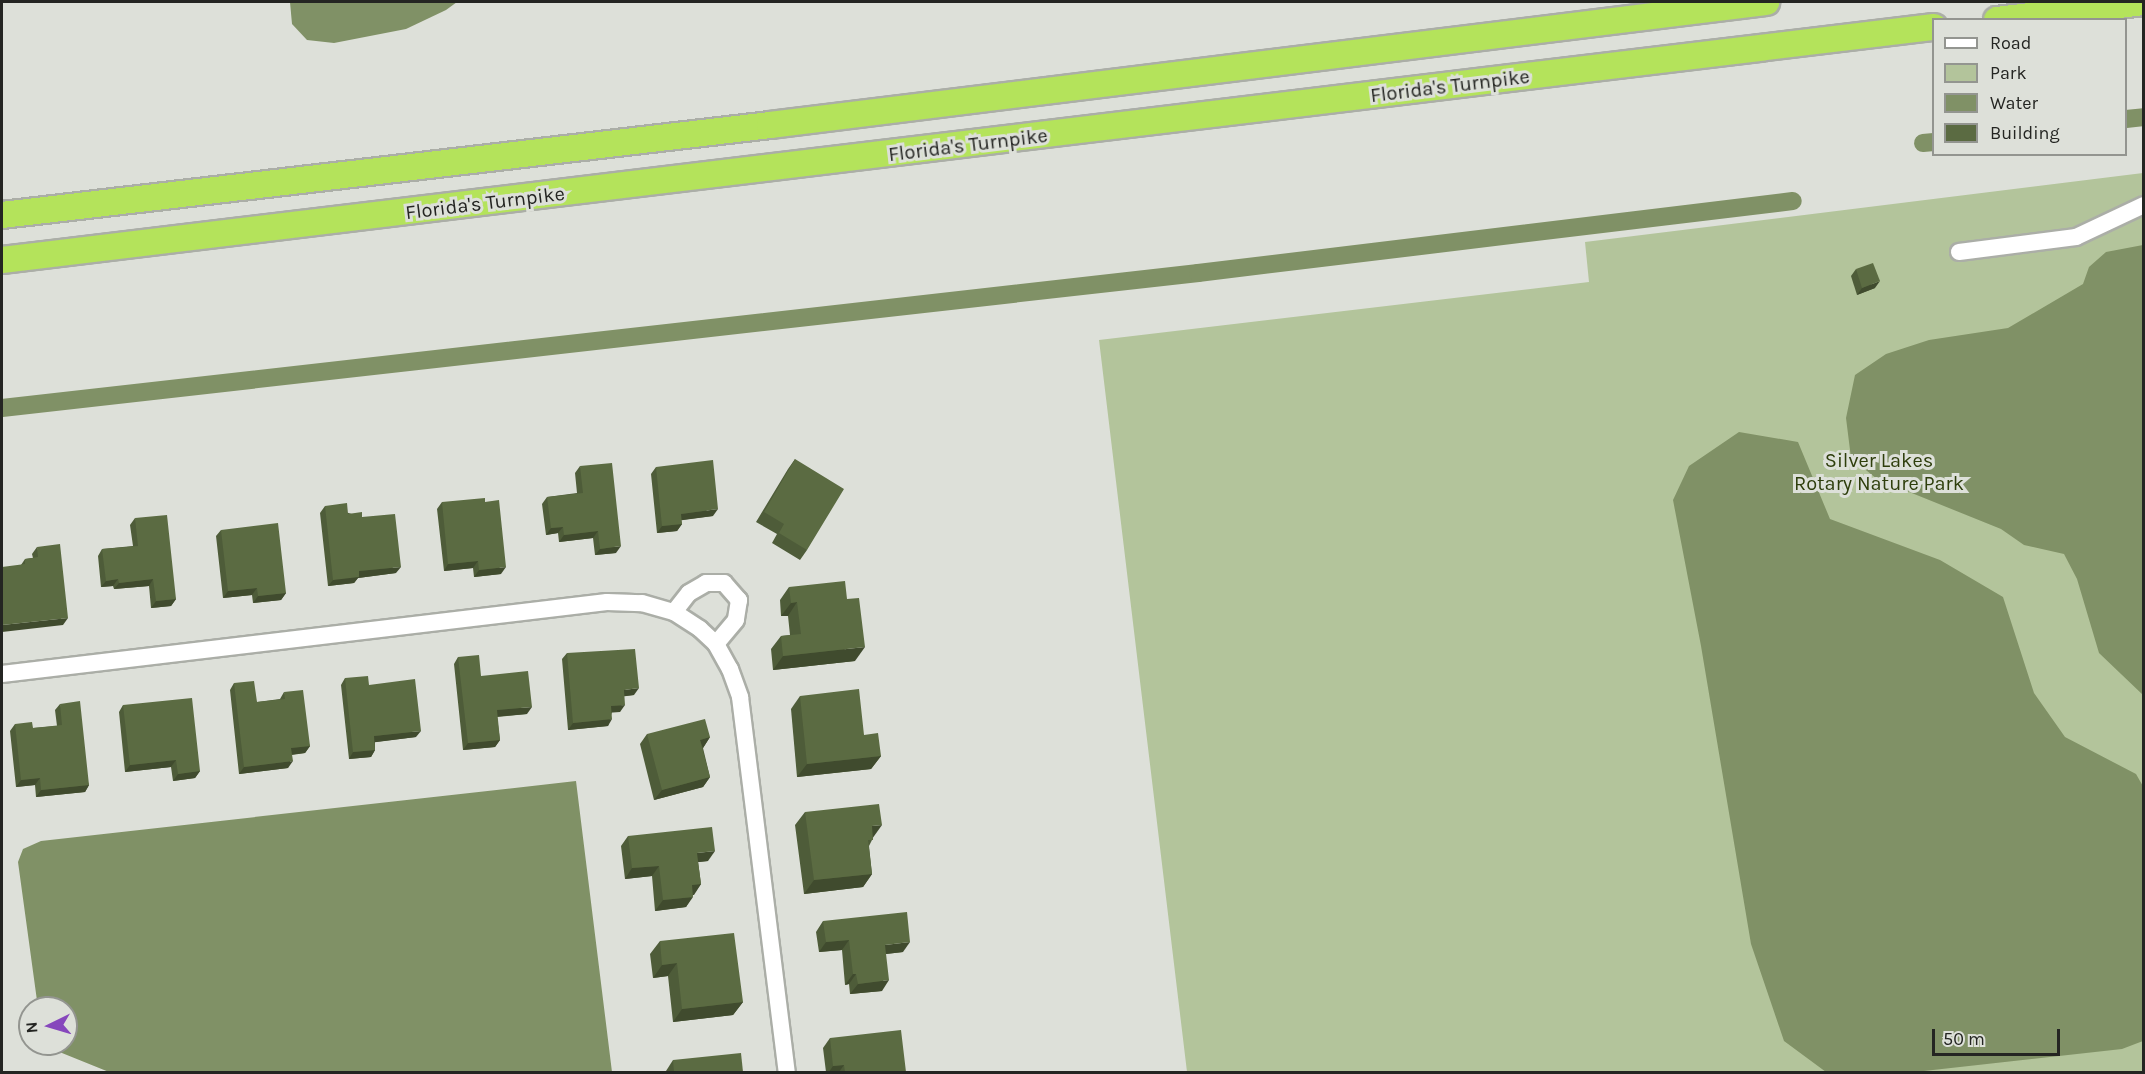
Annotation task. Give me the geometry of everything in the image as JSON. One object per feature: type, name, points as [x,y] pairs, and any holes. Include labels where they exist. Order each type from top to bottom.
[{"type":"highway","points":[[2,215],[782,124],[1766,2]]},
{"type":"highway","points":[[2014,18],[2144,2]]},
{"type":"highway","name":"Florida's Turnpike","points":[[2,260],[1932,27]]},
{"type":"highway","points":[[2,268],[44,255]]},
{"type":"street","points":[[1959,252],[2076,237],[2144,205]]},
{"type":"street","points":[[674,612],[689,593],[706,583],[724,583],[739,600],[736,620],[716,644]]},
{"type":"street","points":[[2,674],[607,602],[642,603],[674,612],[700,629],[716,644],[730,669],[740,697],[787,1072]]},
{"type":"green space","name":"Silver Lakes Rotary Nature Park","points":[[2143,173],[2143,1072],[1187,1072],[1099,340],[1589,282],[1585,242]]},
{"type":"water","points":[[290,2],[457,2],[446,10],[406,29],[334,43],[307,40],[292,24]]},
{"type":"water","points":[[2144,245],[2143,695],[2099,653],[2077,579],[2064,554],[2024,545],[2001,529],[1877,479],[1851,458],[1846,418],[1855,375],[1886,354],[1929,340],[2008,328],[2083,284],[2089,267],[2106,252]]},
{"type":"water","points":[[1739,432],[1798,442],[1830,519],[1940,560],[2003,597],[2034,693],[2065,737],[2136,774],[2144,788],[2143,1041],[2122,1049],[1915,1072],[1826,1072],[1784,1041],[1751,944],[1701,646],[1673,500],[1689,466]]},
{"type":"water","points":[[576,781],[612,1072],[109,1072],[69,1056],[78,1056],[78,996],[36,996],[18,862],[23,849],[41,841]]},
{"type":"building","points":[[1873,263],[1880,281],[1862,288],[1856,269]]},
{"type":"building","points":[[795,459],[844,489],[807,550],[779,533],[784,524],[764,512]]},
{"type":"building","points":[[713,460],[718,509],[681,514],[682,524],[662,526],[656,467]]},
{"type":"building","points":[[612,463],[621,546],[600,549],[598,531],[564,535],[563,527],[551,528],[547,497],[583,493],[580,466]]},
{"type":"building","points":[[485,498],[485,502],[499,500],[506,567],[479,570],[478,561],[448,564],[442,502]]},
{"type":"building","points":[[347,503],[348,514],[362,512],[362,517],[395,514],[401,567],[359,571],[359,577],[333,580],[325,506]]},
{"type":"building","points":[[167,515],[176,599],[156,601],[153,579],[119,583],[118,579],[106,581],[102,549],[138,546],[135,518]]},
{"type":"building","points":[[278,523],[286,593],[258,596],[257,588],[228,591],[221,530]]},
{"type":"building","points":[[60,544],[68,618],[2,625],[2,567],[25,564],[25,559],[38,557],[37,547]]},
{"type":"building","points":[[845,581],[847,599],[859,598],[865,647],[783,656],[781,636],[801,634],[797,602],[791,603],[789,587]]},
{"type":"building","points":[[635,649],[639,688],[624,690],[625,705],[611,706],[612,719],[573,723],[567,653]]},
{"type":"building","points":[[479,655],[481,676],[528,671],[532,707],[497,710],[500,740],[468,743],[458,657]]},
{"type":"building","points":[[368,676],[369,685],[415,679],[421,731],[374,736],[375,750],[353,752],[345,678]]},
{"type":"building","points":[[254,681],[257,702],[285,699],[284,692],[303,690],[310,746],[291,748],[293,761],[244,767],[234,683]]},
{"type":"building","points":[[859,689],[864,735],[878,733],[881,756],[807,764],[800,696]]},
{"type":"building","points":[[192,698],[200,771],[178,774],[176,760],[130,765],[123,705]]},
{"type":"building","points":[[80,701],[89,785],[41,790],[40,778],[21,780],[15,724],[32,722],[33,728],[62,725],[60,704]]},
{"type":"building","points":[[705,719],[710,737],[700,740],[710,777],[662,790],[647,734]]},
{"type":"building","points":[[879,804],[882,825],[872,826],[873,840],[868,840],[872,874],[814,880],[805,812]]},
{"type":"building","points":[[712,827],[715,851],[697,853],[701,884],[692,885],[693,897],[663,900],[659,866],[632,868],[628,836]]},
{"type":"building","points":[[907,912],[910,942],[885,945],[889,980],[858,984],[856,974],[853,974],[849,940],[826,942],[823,921]]},
{"type":"building","points":[[734,933],[743,1002],[682,1009],[677,963],[662,965],[660,941]]},
{"type":"building","points":[[901,1030],[906,1072],[845,1072],[844,1065],[833,1066],[830,1038]]},
{"type":"building","points":[[741,1053],[743,1072],[674,1072],[673,1060]]},
{"type":"waterway","points":[[2127,119],[2144,117]]},
{"type":"waterway","points":[[1923,143],[1932,142]]},
{"type":"waterway","points":[[2,408],[1198,273],[1793,201]]}]
